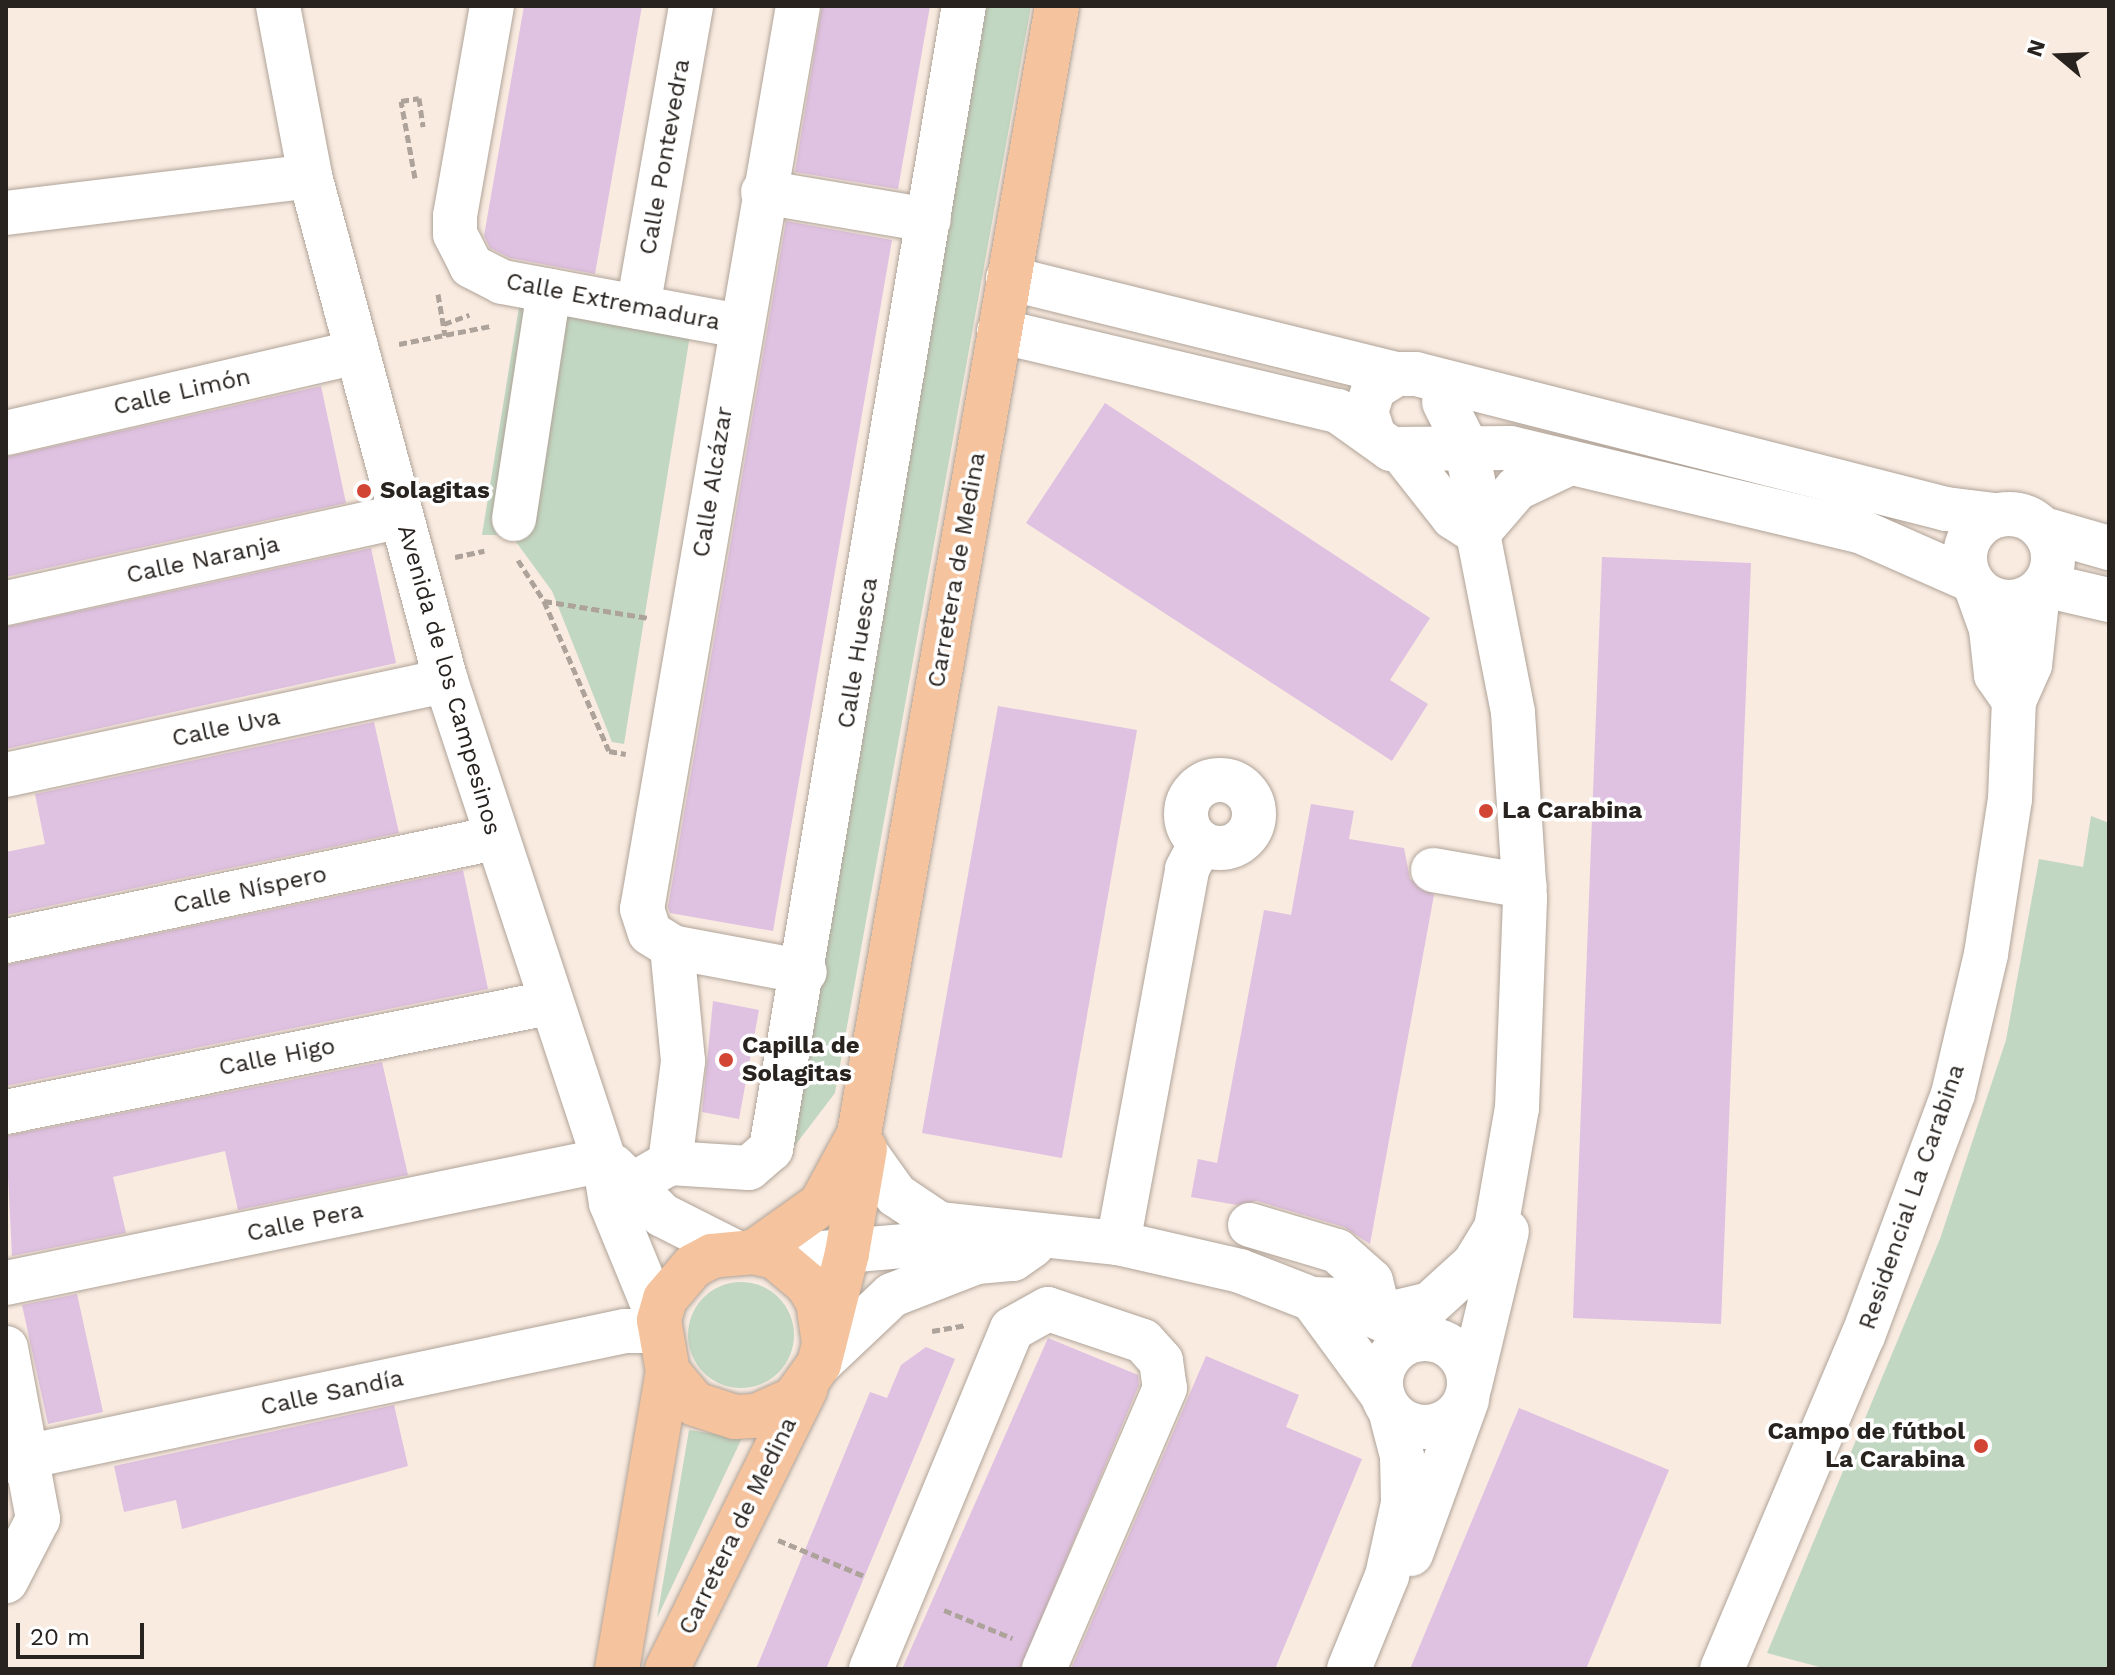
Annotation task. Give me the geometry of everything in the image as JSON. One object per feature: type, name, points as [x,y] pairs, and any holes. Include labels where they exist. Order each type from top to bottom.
[{"type":"main road","name":"Carretera de Medina","points":[[667,1669],[817,1364],[847,1253],[862,1143],[1057,6]]},
{"type":"main road","points":[[617,1669],[662,1341],[665,1299],[693,1266],[754,1253],[821,1204],[862,1143]]},
{"type":"main road","points":[[662,1341],[695,1404],[735,1417],[776,1409],[817,1364],[818,1302],[793,1268],[754,1253]]},
{"type":"street","name":"Avenida de los Campesinos","points":[[278,6],[310,176],[414,566],[494,838],[548,1003],[636,1169]]},
{"type":"street","name":"Calle Extremadura","points":[[492,6],[455,234],[471,266],[485,276],[549,291],[739,326]]},
{"type":"street","name":"Calle Pontevedra","points":[[638,307],[691,6]]},
{"type":"street","name":"Calle Alcázar","points":[[672,947],[650,933],[642,909],[739,326],[798,6]]},
{"type":"street","name":"Calle Huesca","points":[[636,1169],[739,1169],[766,1157],[805,972],[964,6]]},
{"type":"street","points":[[6,213],[310,176]]},
{"type":"street","points":[[763,192],[929,220]]},
{"type":"street","points":[[1008,278],[1422,384],[1946,509],[1995,515],[2021,514],[2043,529],[2109,548]]},
{"type":"street","points":[[506,538],[549,291]]},
{"type":"street","points":[[999,331],[1338,411],[1397,446],[1465,444],[1570,463],[1862,532],[2013,603],[2041,588],[2109,600]]},
{"type":"street","name":"Calle Limón","points":[[6,433],[357,352]]},
{"type":"street","points":[[1380,1316],[1418,1309],[1450,1288],[1496,1228],[1517,1108],[1525,886],[1513,712],[1478,533],[1479,507],[1465,444],[1422,384]]},
{"type":"street","points":[[1422,384],[1368,399],[1397,446],[1453,517],[1478,533]]},
{"type":"street","points":[[1397,446],[1437,437],[1422,384]]},
{"type":"street","points":[[1478,533],[1517,488],[1570,463]]},
{"type":"street","points":[[1995,515],[1968,542],[1973,584],[1991,629],[1996,675],[2014,701]]},
{"type":"street","name":"Calle Naranja","points":[[6,603],[401,516]]},
{"type":"street","points":[[2041,588],[2054,556],[2043,529]]},
{"type":"street","name":"Residencial La Carabina","points":[[1722,1669],[1863,1336],[1953,1094],[1986,954],[2008,815],[2014,701],[2030,665],[2041,588]]},
{"type":"street","name":"Calle Uva","points":[[6,775],[446,681]]},
{"type":"street","name":"Calle Níspero","points":[[6,941],[494,838]]},
{"type":"street","points":[[1118,1243],[1187,869],[1201,843]]},
{"type":"street","points":[[1433,870],[1525,886]]},
{"type":"street","points":[[662,1341],[611,1203],[636,1169],[683,1061],[672,947],[805,972]]},
{"type":"street","name":"Calle Higo","points":[[6,1112],[548,1003]]},
{"type":"street","points":[[862,1143],[913,1211],[966,1232]]},
{"type":"street","points":[[636,1169],[662,1215],[754,1253],[847,1253],[937,1243],[966,1232],[1015,1231],[1041,1239],[1118,1243],[1240,1271],[1312,1299],[1341,1300],[1380,1316],[1420,1339],[1449,1345],[1468,1369],[1468,1392],[1446,1423],[1431,1427],[1402,1421],[1312,1299]]},
{"type":"street","name":"Calle Pera","points":[[6,1283],[636,1169]]},
{"type":"street","points":[[1387,1576],[1407,1563],[1468,1392],[1507,1229],[1503,1193]]},
{"type":"street","points":[[1250,1225],[1337,1251],[1371,1281],[1380,1316]]},
{"type":"street","points":[[817,1364],[892,1295],[977,1262],[1013,1259],[1041,1239]]},
{"type":"street","points":[[871,1669],[1012,1329],[1034,1312],[1062,1311],[1143,1341],[1164,1374],[1165,1388],[1044,1669]]},
{"type":"street","name":"Calle Sandía","points":[[17,1459],[625,1331],[662,1341]]},
{"type":"street","points":[[1349,1669],[1387,1576],[1403,1503],[1402,1456],[1381,1381],[1393,1353],[1420,1339]]},
{"type":"street","points":[[6,1348],[17,1459],[38,1519],[6,1581]]},
{"type":"path","points":[[357,352],[506,323]]},
{"type":"path","points":[[414,566],[506,538],[544,601],[609,751],[667,760]]},
{"type":"path","points":[[544,601],[689,625]]},
{"type":"path","points":[[926,1333],[964,1325],[1012,1329]]},
{"type":"green space","points":[[986,6],[1031,6],[835,1093],[790,1152]]},
{"type":"green space","points":[[519,307],[690,335],[624,744],[612,742],[552,591],[511,535],[482,535]]},
{"type":"green space","name":"Campo de fútbol La Carabina","points":[[2091,816],[2109,823],[2109,1669],[1827,1669],[1767,1653],[1940,1239],[2006,1040],[2039,859],[2083,867]]},
{"type":"green space","points":[[741,1282],[761,1286],[779,1297],[790,1315],[794,1335],[790,1355],[779,1373],[761,1384],[741,1388],[721,1384],[703,1373],[692,1355],[688,1335],[692,1315],[703,1297],[721,1286]]},
{"type":"green space","points":[[689,1430],[742,1438],[657,1618]]},
{"type":"building","points":[[524,6],[642,6],[595,274],[510,258],[490,248],[484,236]]},
{"type":"building","points":[[822,6],[930,6],[898,189],[795,172]]},
{"type":"building","points":[[786,221],[892,240],[773,931],[670,913],[668,907]]},
{"type":"building","points":[[321,386],[346,503],[6,577],[6,457]]},
{"type":"building","points":[[1105,403],[1430,618],[1390,680],[1428,704],[1392,761],[1026,523]]},
{"type":"building","points":[[371,548],[396,663],[6,749],[6,627]]},
{"type":"building","points":[[1602,557],[1751,563],[1721,1324],[1573,1318]]},
{"type":"building","points":[[998,706],[1137,730],[1062,1158],[922,1133]]},
{"type":"building","points":[[374,722],[399,833],[6,915],[6,852],[45,844],[35,794]]},
{"type":"building","points":[[1311,804],[1354,811],[1349,839],[1404,848],[1410,879],[1434,895],[1370,1244],[1344,1227],[1257,1201],[1237,1205],[1191,1197],[1198,1159],[1217,1163],[1264,910],[1291,915]]},
{"type":"building","points":[[463,870],[488,989],[6,1086],[6,965]]},
{"type":"building","name":"Capilla de Solagitas","points":[[713,1001],[759,1010],[739,1119],[702,1112]]},
{"type":"building","points":[[382,1062],[408,1175],[238,1210],[225,1151],[113,1177],[126,1233],[12,1256],[6,1136]]},
{"type":"building","points":[[77,1294],[103,1412],[48,1424],[22,1305]]},
{"type":"building","points":[[1048,1338],[1138,1375],[1139,1385],[1020,1669],[902,1669]]},
{"type":"building","points":[[926,1347],[955,1359],[826,1669],[756,1669],[870,1392],[887,1398],[901,1365]]},
{"type":"building","points":[[1206,1356],[1299,1395],[1286,1427],[1362,1459],[1275,1669],[1071,1669]]},
{"type":"building","points":[[394,1405],[408,1466],[182,1529],[176,1500],[124,1512],[114,1466]]},
{"type":"building","points":[[1519,1408],[1669,1470],[1586,1669],[1410,1669]]},
{"type":"place","name":"Solagitas","points":[[364,491]]},
{"type":"place","name":"La Carabina","points":[[1486,811]]},
{"type":"place","name":"Capilla de Solagitas","points":[[726,1060]]},
{"type":"place","name":"Campo de fútbol La Carabina","points":[[1981,1446]]}]
